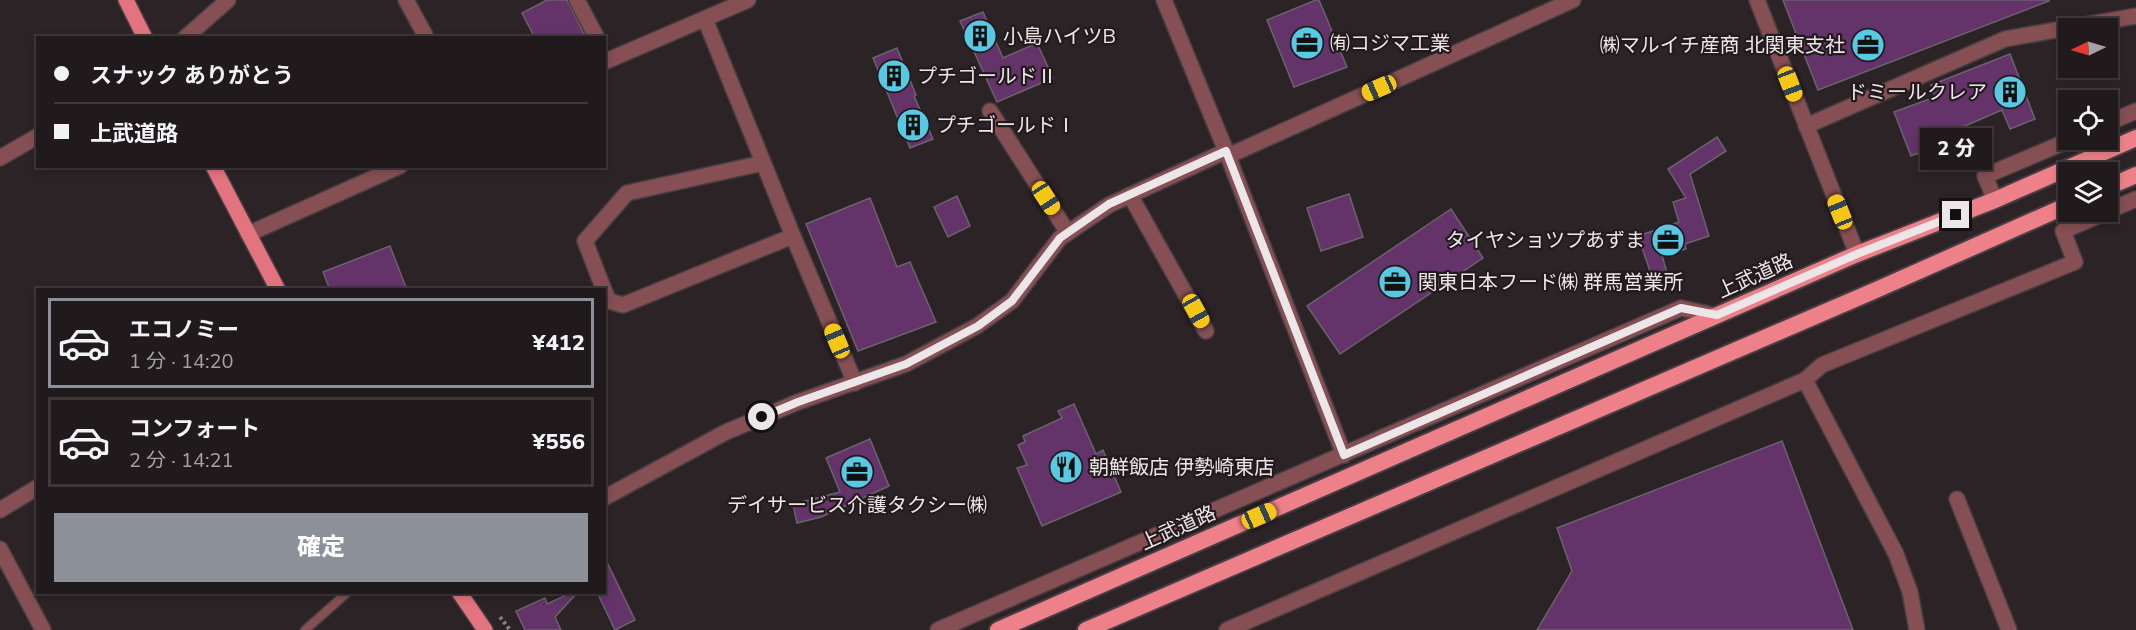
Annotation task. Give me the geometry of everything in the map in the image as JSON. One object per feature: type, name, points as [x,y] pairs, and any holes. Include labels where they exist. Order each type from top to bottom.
[{"type":"highway","name":"上武道路","points":[[998,630],[1857,254],[1995,200],[2136,138]]},
{"type":"highway","points":[[2118,183],[2136,175]]},
{"type":"highway","points":[[1086,630],[2058,209]]},
{"type":"main road","points":[[126,0],[144,36]]},
{"type":"main road","points":[[214,168],[277,288]]},
{"type":"main road","points":[[460,594],[485,630]]},
{"type":"street","points":[[187,36],[228,0]]},
{"type":"street","points":[[405,0],[425,36]]},
{"type":"street","points":[[577,0],[596,36]]},
{"type":"street","points":[[606,58],[748,0]]},
{"type":"street","points":[[1164,0],[1227,154],[1344,455]]},
{"type":"street","points":[[606,497],[726,432],[798,402],[906,364],[978,326],[1012,301],[1060,238],[1109,204],[1573,0]]},
{"type":"street","points":[[1757,0],[1857,254]]},
{"type":"street","points":[[1806,126],[2005,39],[2136,16]]},
{"type":"street","points":[[705,19],[855,383]]},
{"type":"street","points":[[990,111],[1068,232]]},
{"type":"street","points":[[2118,119],[2136,111]]},
{"type":"street","points":[[0,158],[36,137]]},
{"type":"street","points":[[1995,200],[1985,176],[2058,145]]},
{"type":"street","points":[[603,288],[585,241],[627,193],[763,163]]},
{"type":"street","points":[[248,234],[396,168]]},
{"type":"street","points":[[1131,195],[1206,331]]},
{"type":"street","points":[[2118,206],[2136,199]]},
{"type":"street","points":[[1227,630],[1805,380],[1822,365],[2075,262],[2063,231],[2083,222]]},
{"type":"street","points":[[606,294],[609,301],[623,305],[793,236]]},
{"type":"street","points":[[938,630],[1681,308],[1717,315]]},
{"type":"street","points":[[1805,380],[1896,554],[1910,592],[1917,630]]},
{"type":"street","points":[[0,510],[36,488]]},
{"type":"street","points":[[1957,499],[2009,630]]},
{"type":"street","points":[[0,549],[43,630]]},
{"type":"lane","points":[[305,630],[346,594]]},
{"type":"building","points":[[547,0],[567,0],[585,36],[534,36],[522,13]]},
{"type":"building","name":"㈲コジマ工業","points":[[1319,0],[1347,67],[1294,87],[1267,20]]},
{"type":"building","name":"㈱マルイチ産商 北関東支社","points":[[1783,0],[2048,0],[2049,1],[1818,90]]},
{"type":"building","points":[[983,12],[1003,58],[1037,43],[1053,78],[997,102],[960,21]]},
{"type":"building","points":[[897,48],[916,95],[914,96],[933,139],[910,148],[873,58]]},
{"type":"building","points":[[2010,54],[2035,119],[2010,129],[2002,110],[1944,135],[1947,142],[1911,156],[1894,112],[1935,97],[1931,85]]},
{"type":"building","name":"タイヤショツプあずま","points":[[1717,137],[1726,151],[1690,174],[1709,236],[1685,244],[1686,249],[1662,255],[1668,277],[1653,280],[1638,236],[1679,222],[1673,202],[1686,198],[1668,169]]},
{"type":"building","points":[[1349,194],[1363,237],[1321,251],[1307,208]]},
{"type":"building","points":[[957,196],[970,226],[948,237],[934,207]]},
{"type":"building","points":[[870,198],[897,267],[910,262],[936,322],[858,351],[806,224]]},
{"type":"building","name":"関東日本フード㈱ 群馬営業所","points":[[1451,209],[1483,258],[1340,354],[1307,306]]},
{"type":"building","points":[[390,246],[406,288],[329,288],[323,272]]},
{"type":"building","name":"朝鮮飯店 伊勢崎東店","points":[[1074,404],[1096,454],[1103,450],[1121,492],[1042,526],[1017,468],[1027,465],[1018,445],[1025,442],[1023,436],[1062,418],[1058,411]]},
{"type":"building","name":"デイサービス介護タクシー㈱","points":[[870,439],[889,486],[821,517],[797,523],[793,504],[840,492],[826,458]]},
{"type":"building","points":[[1782,441],[1853,630],[1537,630],[1572,571],[1557,528]]},
{"type":"building","points":[[606,560],[635,620],[615,630],[598,594],[606,594]]},
{"type":"building","points":[[569,594],[576,594],[555,617],[561,630],[525,630],[516,611],[545,598],[547,604]]},
{"type":"place","name":"小島ハイツB","points":[[980,36]]},
{"type":"place","name":"㈲コジマ工業","points":[[1307,43]]},
{"type":"place","name":"㈱マルイチ産商 北関東支社","points":[[1868,45]]},
{"type":"place","name":"プチゴールドⅡ","points":[[894,76]]},
{"type":"place","name":"ドミールクレア","points":[[2010,92]]},
{"type":"place","name":"プチゴールドⅠ","points":[[913,125]]},
{"type":"place","name":"タイヤショツプあずま","points":[[1668,240]]},
{"type":"place","name":"関東日本フード㈱ 群馬営業所","points":[[1395,282]]},
{"type":"place","name":"朝鮮飯店 伊勢崎東店","points":[[1066,467]]},
{"type":"place","name":"デイサービス介護タクシー㈱","points":[[857,472]]},
{"type":"route","points":[[762,417],[906,364],[978,326],[1012,301],[1060,238],[1068,232],[1109,204],[1226,151],[1344,455],[1681,308],[1717,315],[1857,254],[1956,215]]}]
